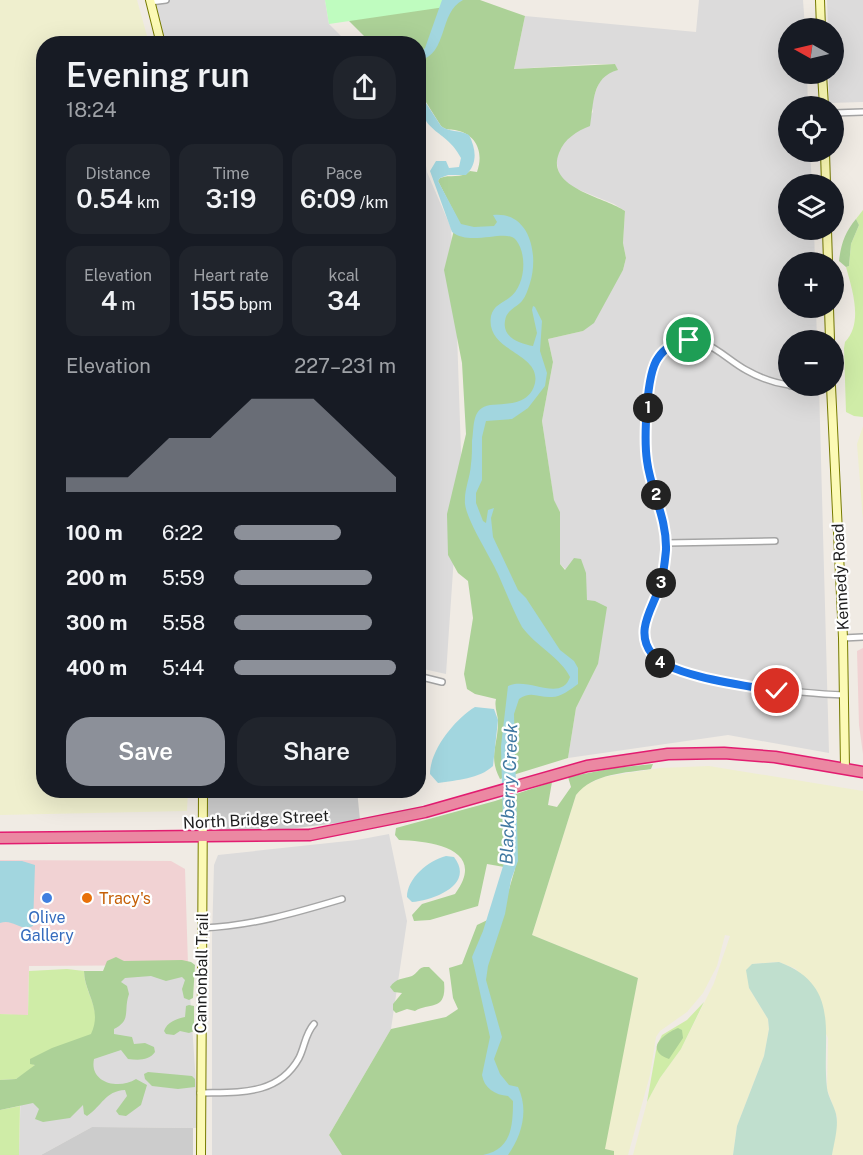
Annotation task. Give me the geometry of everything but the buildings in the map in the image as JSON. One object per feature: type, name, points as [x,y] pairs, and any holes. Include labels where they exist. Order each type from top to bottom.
[{"type":"highway","name":"North Bridge Street","points":[[0,838],[203,838],[310,835],[395,819],[536,779],[608,762],[668,753],[734,753],[863,772]]},
{"type":"main road","points":[[820,0],[821,18]]},
{"type":"main road","points":[[150,1],[159,36]]},
{"type":"main road","name":"Kennedy Road","points":[[831,396],[843,638],[845,768]]},
{"type":"main road","name":"Cannonball Trail","points":[[201,1155],[203,798]]},
{"type":"street","points":[[150,1],[166,0]]},
{"type":"street","points":[[844,113],[863,112]]},
{"type":"street","points":[[778,382],[749,372],[701,342],[689,340],[678,343],[659,356],[652,374],[646,442],[648,471],[661,510],[666,543],[662,581],[645,626],[646,645],[657,661],[677,670],[780,692],[843,696]]},
{"type":"street","points":[[666,543],[775,541]]},
{"type":"street","points":[[843,638],[863,637]]},
{"type":"street","points":[[426,678],[442,682]]},
{"type":"street","points":[[202,928],[260,922],[342,899]]},
{"type":"street","points":[[200,1093],[250,1092],[275,1083],[292,1068],[314,1024]]},
{"type":"shaded area","points":[[154,0],[325,0],[329,24],[341,36],[163,36]]},
{"type":"shaded area","points":[[699,0],[803,0],[804,18],[778,18],[778,84],[807,84],[808,96],[778,96],[778,162],[811,162],[811,174],[778,174],[778,240],[814,240],[815,252],[778,252],[778,318],[816,318],[817,330],[778,330],[778,396],[819,396],[829,753],[728,735],[568,758],[576,708],[598,664],[585,588],[560,564],[560,512],[554,501],[542,421],[553,362],[548,339],[583,331],[623,270],[626,258],[623,243],[625,211],[614,204],[567,185],[559,174],[556,159],[561,146],[593,112],[591,104],[599,83],[606,73],[617,70],[615,64],[514,69],[525,16],[696,32]]},
{"type":"shaded area","points":[[827,0],[863,0],[863,102],[844,103],[844,96],[829,96],[829,84],[844,84],[844,18],[828,18]]},
{"type":"shaded area","points":[[426,166],[451,228],[457,333],[461,453],[446,674],[426,670]]},
{"type":"shaded area","points":[[863,648],[863,754],[859,725],[857,651]]},
{"type":"shaded area","points":[[207,798],[358,798],[360,820],[289,829],[223,832],[213,828],[207,813]]},
{"type":"shaded area","points":[[389,834],[407,921],[391,1029],[329,1135],[342,1155],[212,1155],[212,938],[214,865],[218,855],[357,840]]},
{"type":"shaded area","points":[[0,860],[171,861],[185,869],[188,965],[29,966],[28,1016],[0,1014]]},
{"type":"shaded area","points":[[109,965],[188,965],[199,1128],[92,1127],[41,1155],[19,1155],[21,1082]]},
{"type":"shaded area","points":[[92,1127],[193,1128],[193,1155],[41,1155]]},
{"type":"green space","points":[[0,0],[137,0],[147,36],[36,36],[36,798],[188,798],[187,811],[0,815]]},
{"type":"green space","points":[[325,0],[444,0],[445,7],[329,24]]},
{"type":"green space","points":[[423,0],[480,0],[525,16],[514,69],[615,64],[618,70],[609,74],[598,85],[593,100],[590,126],[576,133],[564,144],[559,153],[557,165],[560,175],[568,183],[625,211],[623,243],[626,258],[623,270],[594,323],[583,331],[548,339],[553,362],[542,421],[554,500],[560,512],[560,564],[565,570],[574,558],[581,559],[586,573],[587,600],[607,607],[598,664],[576,708],[568,758],[500,779],[494,757],[498,730],[496,699],[475,694],[467,689],[464,674],[473,618],[468,581],[458,573],[448,555],[447,514],[466,434],[462,363],[444,270],[457,218],[438,181],[440,178],[463,175],[470,171],[477,172],[479,151],[473,140],[463,132],[441,126],[426,102],[426,36],[364,36],[339,11]]},
{"type":"green space","points":[[863,210],[863,417],[846,412],[844,348],[854,326],[855,307],[846,267],[849,266],[851,244],[859,225],[856,219]]},
{"type":"green space","points":[[856,219],[859,225],[851,244],[849,266],[846,267],[844,252],[840,252]]},
{"type":"green space","points":[[863,426],[863,521],[857,444]]},
{"type":"green space","points":[[653,764],[651,769],[610,775],[591,782],[576,795],[532,935],[638,978],[605,1149],[614,1151],[614,1155],[342,1155],[329,1135],[391,1029],[446,1017],[458,1009],[453,998],[449,968],[462,964],[477,925],[502,913],[515,869],[487,864],[478,906],[430,920],[414,921],[412,915],[422,904],[455,894],[463,879],[465,867],[460,857],[452,850],[426,843],[399,840],[395,835],[396,828],[495,801],[552,782],[548,805],[557,807],[571,787],[568,777],[614,768]]},
{"type":"green space","points":[[709,766],[863,791],[863,1155],[832,1155],[837,1117],[827,1089],[828,1038],[796,969],[779,962],[752,964],[749,988],[768,1019],[769,1029],[764,1056],[737,1126],[733,1155],[633,1155],[647,1102],[660,1078],[681,1049],[714,983],[730,936],[725,935],[717,966],[703,993],[687,1012],[660,1031],[656,1037],[650,1075],[628,1155],[614,1155],[614,1151],[604,1149],[638,978],[532,935],[576,795],[583,786],[604,777],[660,768]]},
{"type":"green space","points":[[116,957],[124,961],[182,960],[195,965],[193,998],[189,1000],[184,998],[182,989],[185,980],[182,977],[166,981],[151,976],[125,978],[121,982],[127,986],[129,994],[125,1018],[120,1026],[114,1029],[114,1034],[132,1037],[134,1044],[145,1043],[154,1047],[155,1052],[146,1058],[136,1060],[128,1059],[121,1050],[94,1059],[94,1067],[96,1074],[107,1082],[122,1084],[136,1079],[147,1085],[141,1105],[126,1116],[119,1115],[116,1111],[127,1096],[125,1090],[108,1096],[87,1116],[84,1114],[83,1105],[70,1118],[43,1122],[35,1119],[39,1109],[33,1103],[0,1110],[0,1080],[16,1079],[35,1065],[30,1064],[30,1059],[52,1048],[91,1034],[95,1016],[84,971],[103,971],[107,961]]},
{"type":"green space","points":[[779,962],[799,972],[813,984],[821,999],[825,1014],[827,1088],[837,1119],[832,1155],[733,1155],[737,1126],[764,1056],[769,1029],[768,1019],[749,988],[746,970],[752,964]]},
{"type":"green space","points":[[424,967],[429,967],[444,982],[443,998],[436,1004],[415,1011],[407,1009],[396,1013],[393,1010],[393,1004],[402,993],[394,992],[390,987],[397,980],[412,976]]},
{"type":"green space","points":[[67,969],[84,971],[95,1016],[92,1034],[33,1064],[35,1066],[33,1068],[16,1079],[0,1080],[0,1014],[28,1015],[29,971]]},
{"type":"green space","points":[[704,1002],[681,1049],[660,1078],[647,1102],[657,1045],[662,1035],[687,1020]]},
{"type":"green space","points":[[186,1006],[194,1006],[194,1031],[189,1033],[180,1031],[174,1035],[166,1034],[164,1031],[167,1025],[185,1017]]},
{"type":"green space","points":[[678,1028],[682,1030],[683,1038],[669,1059],[658,1051],[658,1042]]},
{"type":"green space","points":[[148,1072],[192,1076],[195,1079],[195,1087],[178,1089],[152,1086],[145,1079],[144,1074]]},
{"type":"green space","points":[[20,1106],[19,1155],[0,1155],[0,1110]]},
{"type":"water","points":[[442,0],[463,0],[455,6],[440,42],[426,58],[426,45]]},
{"type":"water","name":"Blackberry Creek","points":[[426,103],[441,126],[469,135],[473,145],[475,156],[473,166],[466,175],[448,175],[438,181],[461,224],[474,227],[494,226],[497,222],[493,215],[506,216],[516,220],[529,237],[533,272],[526,295],[507,314],[505,327],[506,332],[513,339],[533,346],[537,333],[532,310],[533,306],[535,307],[542,321],[540,351],[547,373],[545,386],[528,408],[512,419],[486,421],[482,437],[482,480],[476,493],[476,503],[486,523],[488,510],[494,508],[491,518],[493,537],[518,590],[526,598],[560,650],[574,661],[578,668],[578,684],[555,697],[523,696],[519,699],[514,714],[518,861],[511,880],[505,914],[488,966],[486,980],[502,1037],[494,1059],[500,1074],[509,1085],[518,1087],[523,1105],[520,1131],[508,1155],[483,1155],[500,1148],[505,1143],[511,1128],[513,1101],[508,1096],[491,1090],[483,1080],[490,1037],[472,957],[483,931],[504,863],[501,746],[508,686],[525,684],[552,689],[559,688],[566,684],[570,677],[561,664],[522,627],[470,520],[465,504],[476,414],[487,406],[518,402],[531,392],[535,383],[535,373],[530,365],[504,345],[491,328],[491,316],[494,309],[509,298],[519,286],[523,270],[520,246],[511,237],[469,238],[452,232],[430,171],[436,161],[446,161],[449,168],[459,167],[461,158],[455,148],[428,124]]},
{"type":"water","points":[[475,707],[494,709],[498,720],[493,766],[481,774],[438,783],[430,774],[434,755],[452,727]]},
{"type":"water","points":[[446,856],[454,857],[459,867],[460,875],[456,883],[441,894],[412,902],[407,897],[415,877],[433,861]]},
{"type":"water","points":[[0,861],[22,861],[35,865],[33,926],[24,927],[9,922],[0,923]]},
{"type":"place","name":"Olive Gallery","points":[[47,898]]},
{"type":"place","name":"Tracy's","points":[[87,898]]},
{"type":"route","points":[[689,340],[665,350],[653,367],[646,431],[646,460],[661,510],[666,552],[662,581],[645,626],[645,639],[648,649],[657,661],[670,668],[777,691]]}]
